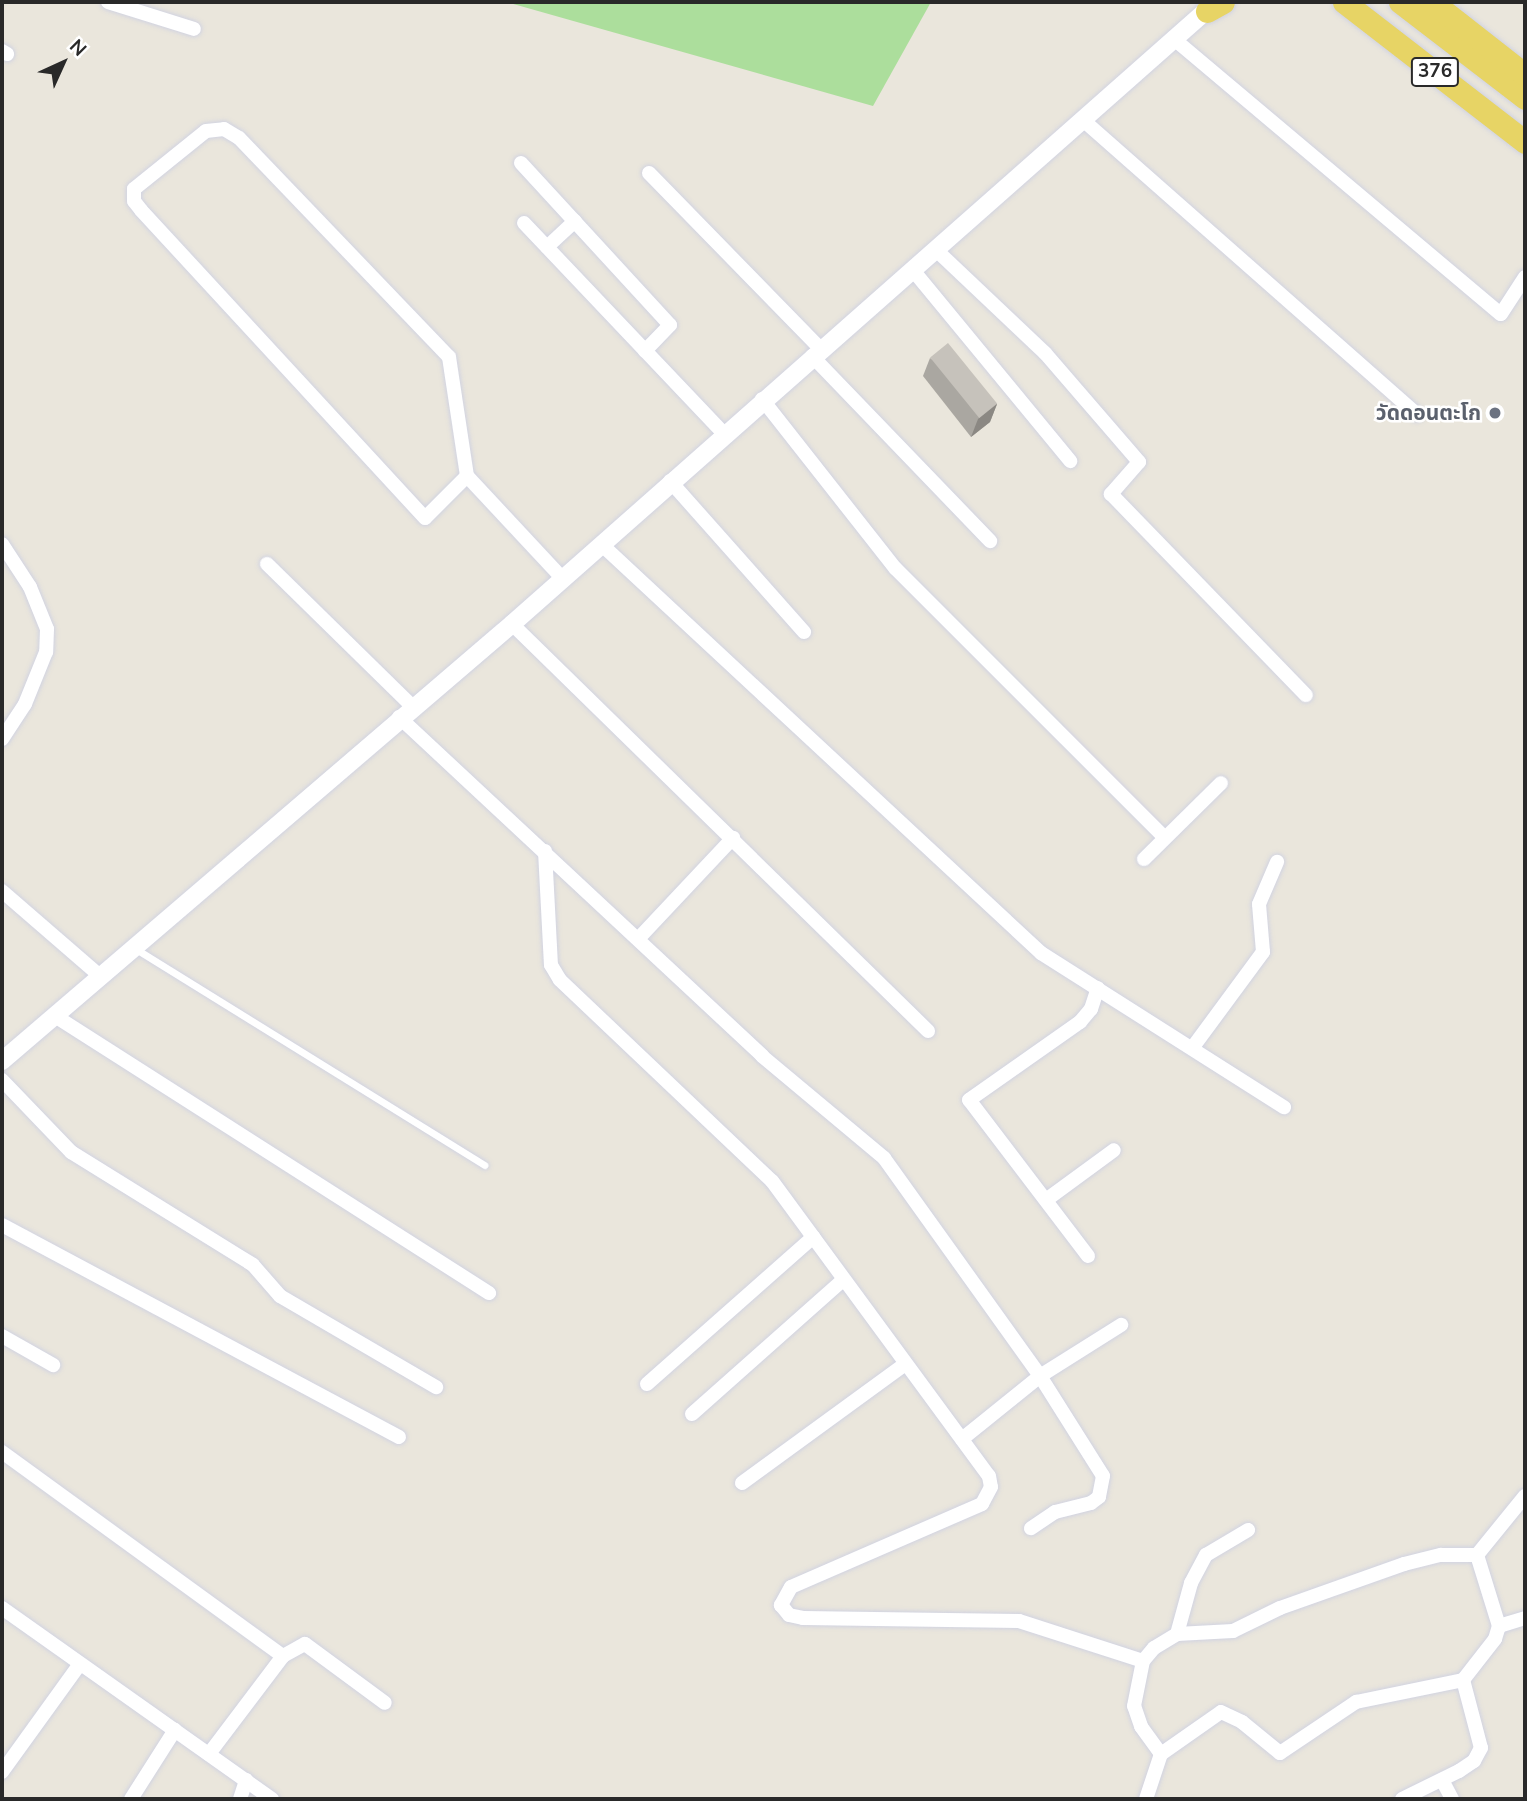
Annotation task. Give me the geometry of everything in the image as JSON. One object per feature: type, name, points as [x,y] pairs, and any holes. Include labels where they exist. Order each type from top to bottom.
[{"type":"main road","name":"376","points":[[1344,2],[1525,142]]},
{"type":"main road","name":"376","points":[[1370,2],[1525,122]]},
{"type":"main road","name":"376","points":[[1400,2],[1525,98]]},
{"type":"main road","name":"376","points":[[1432,2],[1525,75]]},
{"type":"street","points":[[108,2],[194,29]]},
{"type":"street","points":[[2,1061],[406,711],[512,624],[723,433],[1214,4]]},
{"type":"street","points":[[1174,39],[1501,314],[1525,277]]},
{"type":"street","points":[[1083,120],[1417,414]]},
{"type":"street","points":[[467,476],[425,518],[141,210],[134,201],[134,189],[206,131],[224,129],[239,138],[449,357],[467,476],[562,579]]},
{"type":"street","points":[[521,163],[670,325],[645,351]]},
{"type":"street","points":[[649,173],[990,541]]},
{"type":"street","points":[[547,247],[575,221]]},
{"type":"street","points":[[524,223],[723,433]]},
{"type":"street","points":[[935,249],[1045,354],[1139,461],[1111,494],[1306,695]]},
{"type":"street","points":[[912,269],[1070,461]]},
{"type":"street","points":[[762,399],[896,569],[1165,838]]},
{"type":"street","points":[[670,481],[804,632]]},
{"type":"street","points":[[2,544],[30,587],[47,629],[46,652],[25,704],[2,740]]},
{"type":"street","points":[[601,544],[1041,953],[1193,1046],[1284,1107]]},
{"type":"street","points":[[267,564],[406,711],[545,851],[762,1056],[884,1158],[1040,1376],[1097,1463],[1103,1488],[1091,1503],[1055,1512],[1031,1528]]},
{"type":"street","points":[[512,624],[928,1031]]},
{"type":"street","points":[[1144,859],[1221,783]]},
{"type":"street","points":[[638,939],[733,838]]},
{"type":"street","points":[[545,851],[551,965],[560,980],[772,1181],[989,1476],[991,1487],[982,1504],[791,1587],[781,1605],[789,1615],[1019,1621],[1143,1661]]},
{"type":"street","points":[[1193,1046],[1264,952],[1259,904],[1277,862]]},
{"type":"street","points":[[2,891],[100,976]]},
{"type":"street","points":[[1088,1256],[969,1100],[1080,1022],[1091,1009],[1098,988]]},
{"type":"street","points":[[55,1016],[489,1293]]},
{"type":"street","points":[[2,1080],[71,1152],[253,1265],[280,1296],[436,1387]]},
{"type":"street","points":[[1046,1200],[1114,1150]]},
{"type":"street","points":[[2,1225],[398,1437]]},
{"type":"street","points":[[647,1384],[813,1237]]},
{"type":"street","points":[[692,1414],[843,1280]]},
{"type":"street","points":[[962,1439],[1040,1376],[1121,1325]]},
{"type":"street","points":[[2,1336],[53,1365]]},
{"type":"street","points":[[742,1483],[905,1364]]},
{"type":"street","points":[[2,1452],[283,1656]]},
{"type":"street","points":[[1477,1555],[1525,1496]]},
{"type":"street","points":[[1161,1754],[1141,1726],[1134,1706],[1143,1661],[1177,1634],[1192,1583],[1206,1555],[1248,1530]]},
{"type":"street","points":[[1177,1634],[1233,1631],[1280,1608],[1404,1564],[1441,1555],[1477,1555]]},
{"type":"street","points":[[1146,1799],[1161,1754],[1205,1719],[1221,1712],[1242,1722],[1280,1753],[1356,1702],[1463,1680],[1495,1639],[1499,1626],[1477,1555]]},
{"type":"street","points":[[2,1608],[272,1799]]},
{"type":"street","points":[[1499,1626],[1525,1618]]},
{"type":"street","points":[[209,1754],[283,1656],[304,1644],[385,1703]]},
{"type":"street","points":[[2,1772],[80,1664]]},
{"type":"street","points":[[1402,1799],[1442,1780],[1474,1760],[1481,1748],[1463,1680]]},
{"type":"street","points":[[131,1799],[175,1730]]},
{"type":"street","points":[[240,1799],[246,1780]]},
{"type":"street","points":[[1442,1780],[1452,1799]]},
{"type":"lane","points":[[133,947],[484,1165]]},
{"type":"green space","points":[[506,2],[931,2],[873,106]]},
{"type":"building","points":[[948,343],[997,404],[979,418],[930,357]]},
{"type":"place","name":"วัดดอนตะโก","points":[[1495,413]]}]
